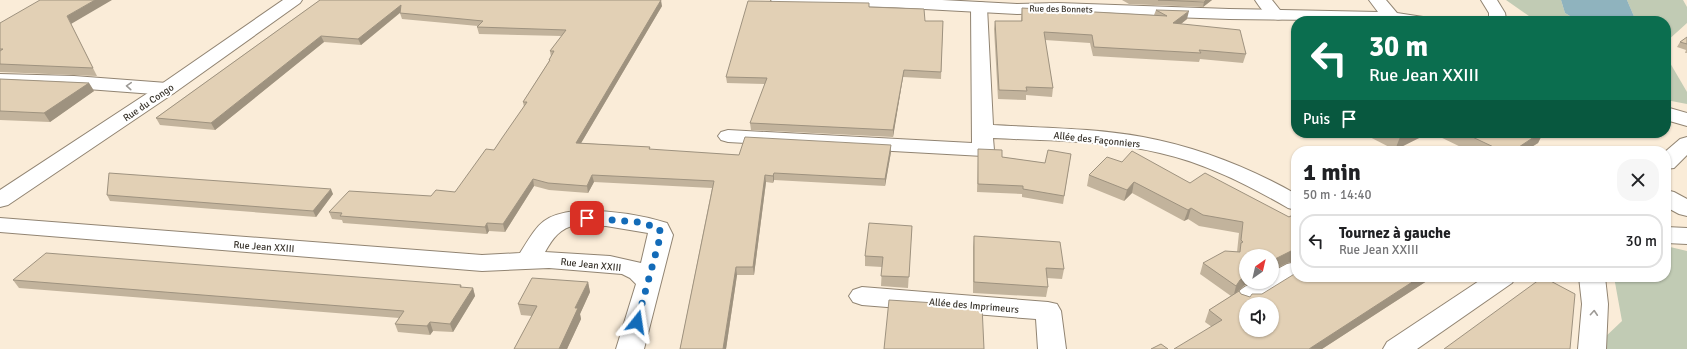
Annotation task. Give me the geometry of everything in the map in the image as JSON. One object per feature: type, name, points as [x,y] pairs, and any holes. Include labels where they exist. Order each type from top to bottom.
[{"type":"street","name":"Rue du Congo","points":[[0,200],[168,88],[294,0]]},
{"type":"street","name":"Rue des Bonnets","points":[[779,0],[887,2],[1017,9],[1058,8],[1334,16]]},
{"type":"street","points":[[1262,0],[1276,15]]},
{"type":"street","points":[[1377,0],[1391,16]]},
{"type":"street","points":[[728,136],[983,150],[979,7]]},
{"type":"street","points":[[0,80],[74,82],[168,88]]},
{"type":"street","points":[[1671,115],[1687,120]]},
{"type":"street","name":"Allée des Façonniers","points":[[982,131],[1092,137],[1166,148],[1239,172],[1291,199]]},
{"type":"street","points":[[1671,158],[1687,143]]},
{"type":"street","points":[[1671,200],[1687,209]]},
{"type":"street","points":[[528,260],[549,229],[562,219],[574,218],[638,222],[659,228],[661,234],[630,349]]},
{"type":"street","name":"Rue Jean XXIII","points":[[0,226],[482,264],[528,260],[549,260],[616,265],[640,272],[648,282]]},
{"type":"street","points":[[1671,236],[1687,236]]},
{"type":"street","points":[[1249,297],[1291,273]]},
{"type":"street","points":[[1397,349],[1496,282]]},
{"type":"street","points":[[1592,349],[1595,304],[1593,282]]},
{"type":"street","name":"Allée des Imprimeurs","points":[[862,296],[1048,311],[1052,349]]},
{"type":"green space","points":[[1506,0],[1561,0],[1565,13],[1570,16],[1529,16]]},
{"type":"green space","points":[[1627,0],[1683,0],[1687,7],[1687,23],[1671,37],[1671,16],[1634,16]]},
{"type":"green space","points":[[1671,65],[1687,92],[1687,104],[1671,101]]},
{"type":"green space","points":[[1671,247],[1687,251],[1687,349],[1601,349],[1602,340],[1622,321],[1615,282],[1671,282]]},
{"type":"water","points":[[1561,0],[1627,0],[1634,16],[1570,16],[1565,13]]},
{"type":"building","points":[[40,0],[95,0],[67,16],[93,68],[0,64],[0,51],[3,49],[0,49],[0,23]]},
{"type":"building","points":[[320,0],[661,0],[576,143],[650,147],[649,149],[739,155],[745,137],[891,145],[885,179],[774,173],[773,176],[765,175],[753,267],[736,267],[723,349],[680,349],[714,181],[592,175],[587,186],[548,183],[533,179],[503,224],[487,223],[485,227],[340,216],[342,213],[329,212],[349,191],[431,196],[436,190],[455,192],[486,149],[494,150],[527,102],[523,102],[550,60],[554,51],[550,51],[566,30],[477,27],[483,21],[400,13],[401,5],[358,39],[321,36],[211,123],[156,118]]},
{"type":"building","points":[[1158,0],[1206,0],[1204,2]]},
{"type":"building","points":[[748,1],[869,3],[869,7],[924,9],[925,21],[943,21],[941,72],[904,70],[893,130],[750,123],[767,78],[726,77]]},
{"type":"building","points":[[1022,8],[1167,16],[1156,10],[1189,11],[1173,23],[1240,30],[1246,54],[1199,50],[1201,53],[1094,47],[1092,35],[1044,32],[1053,88],[1026,87],[1027,91],[999,90],[995,21],[1022,21]]},
{"type":"building","points":[[1687,37],[1687,44],[1680,42]]},
{"type":"building","points":[[0,79],[89,83],[44,113],[0,111]]},
{"type":"building","points":[[1475,138],[1532,138],[1520,146],[1491,146]]},
{"type":"building","points":[[978,149],[1002,150],[1002,157],[1045,163],[1048,150],[1071,154],[1064,196],[1023,189],[1023,186],[978,184]]},
{"type":"building","points":[[1132,151],[1190,183],[1205,173],[1289,217],[1291,216],[1291,251],[1279,257],[1279,249],[1240,249],[1241,243],[1243,242],[1241,240],[1243,222],[1203,215],[1191,208],[1188,210],[1134,182],[1127,190],[1089,175],[1107,157],[1122,162]]},
{"type":"building","points":[[109,173],[331,189],[313,211],[107,195]]},
{"type":"building","points":[[869,223],[912,226],[909,277],[881,276],[883,257],[865,256]]},
{"type":"building","points":[[974,236],[1060,242],[1064,269],[1046,268],[1048,287],[974,282]]},
{"type":"building","points":[[1225,251],[1239,252],[1239,282],[1236,286],[1203,263]]},
{"type":"building","points":[[46,253],[461,285],[460,287],[473,288],[450,324],[430,322],[427,326],[395,324],[404,311],[13,280]]},
{"type":"building","points":[[1291,276],[1291,282],[1412,282],[1309,349],[1174,349],[1222,320],[1209,310],[1239,291],[1241,294],[1250,297],[1252,294],[1262,294],[1270,289],[1279,289],[1279,284]]},
{"type":"building","points":[[532,278],[588,282],[575,308],[578,308],[559,349],[514,349],[537,306],[518,304]]},
{"type":"building","points":[[1536,282],[1552,282],[1575,294],[1570,349],[1444,349]]},
{"type":"building","points":[[889,300],[982,306],[984,349],[884,349]]},
{"type":"building","points":[[1161,344],[1168,349],[1151,349]]},
{"type":"route","points":[[587,218],[638,222],[659,228],[661,234],[637,322]]}]
